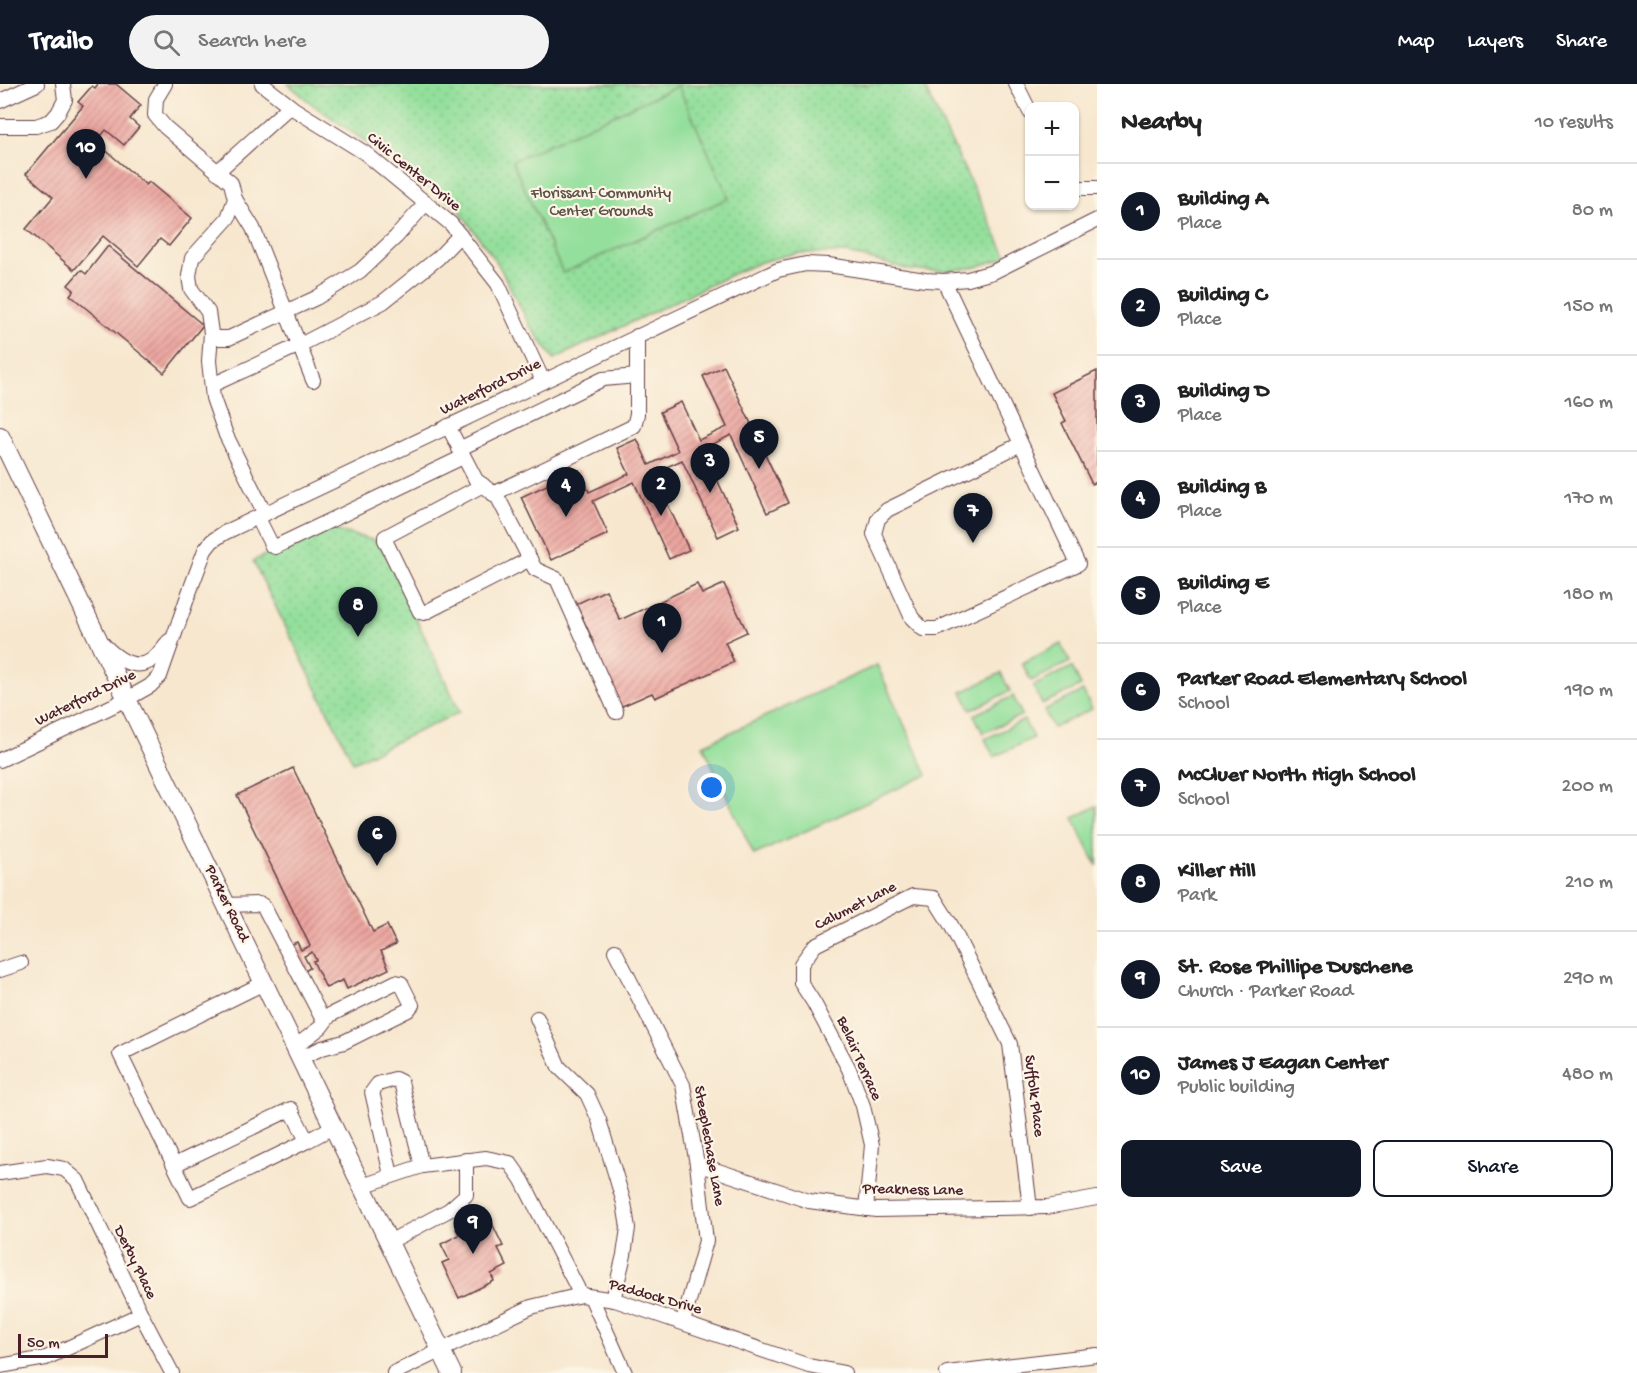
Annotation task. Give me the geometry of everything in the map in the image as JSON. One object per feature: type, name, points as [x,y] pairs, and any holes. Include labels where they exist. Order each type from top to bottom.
[{"type":"main road","name":"Parker Road","points":[[0,436],[452,1373]]},
{"type":"street","points":[[0,101],[37,84]]},
{"type":"street","points":[[0,126],[36,126],[51,121],[65,100],[63,84]]},
{"type":"street","points":[[165,84],[156,99],[155,115],[165,127],[231,183],[235,199],[253,228],[313,380]]},
{"type":"street","name":"Civic Center Drive","points":[[262,84],[290,106],[365,153],[451,224],[498,284],[543,381]]},
{"type":"street","points":[[1017,84],[1025,103]]},
{"type":"street","points":[[218,172],[290,106]]},
{"type":"street","points":[[1079,188],[1097,188]]},
{"type":"street","points":[[235,199],[228,218],[192,258],[189,276],[191,288],[208,312],[211,338],[208,361],[213,398],[226,435],[274,547],[603,379],[637,376]]},
{"type":"street","points":[[211,338],[229,338],[287,312],[316,298],[360,271],[396,237],[426,203]]},
{"type":"street","name":"Waterford Drive","points":[[0,759],[127,699],[150,686],[160,676],[205,550],[219,536],[777,270],[806,264],[828,265],[925,280],[968,279],[993,272],[1097,220]]},
{"type":"street","points":[[212,385],[300,345],[383,302],[438,258],[460,235]]},
{"type":"street","points":[[944,281],[1078,564],[937,629],[923,629],[912,618],[874,534],[878,519],[887,510],[1021,444]]},
{"type":"street","points":[[530,559],[424,614],[420,612],[385,537],[488,489],[634,426],[637,414],[637,336]]},
{"type":"street","points":[[448,426],[476,480],[497,496],[535,569],[557,579],[616,712]]},
{"type":"street","points":[[98,638],[112,654],[126,662],[138,665],[152,660],[174,634]]},
{"type":"street","name":"Calumet Lane","points":[[801,964],[815,945],[913,896],[934,898]]},
{"type":"street","name":"Suffolk Place","points":[[934,898],[951,925],[1010,1044],[1030,1208]]},
{"type":"street","points":[[226,905],[262,905],[324,1022]]},
{"type":"street","name":"Steeplechase Lane","points":[[615,951],[682,1086],[697,1164],[706,1241],[683,1322]]},
{"type":"street","points":[[0,970],[21,963]]},
{"type":"street","name":"Belair Terrace","points":[[801,964],[801,983],[849,1070],[863,1106],[872,1145],[866,1209]]},
{"type":"street","points":[[396,982],[401,983],[411,1005],[408,1010],[344,1042],[297,1052],[330,1015],[396,982]]},
{"type":"street","points":[[264,983],[120,1054],[190,1198],[333,1127]]},
{"type":"street","points":[[537,1018],[559,1067],[587,1094],[599,1120],[624,1203],[628,1228],[613,1300]]},
{"type":"street","points":[[392,1175],[372,1092],[378,1084],[395,1079],[401,1082],[422,1166]]},
{"type":"street","points":[[174,1166],[291,1109],[307,1141]]},
{"type":"street","points":[[362,1186],[422,1166],[486,1158],[510,1163],[522,1180],[586,1296],[625,1373]]},
{"type":"street","points":[[389,1242],[449,1210],[466,1195],[466,1160]]},
{"type":"street","name":"Preakness Lane","points":[[697,1164],[809,1202],[876,1210],[1030,1208],[1097,1198]]},
{"type":"street","name":"Derby Place","points":[[0,1173],[47,1166],[64,1169],[77,1180],[172,1373]]},
{"type":"street","name":"Paddock Drive","points":[[394,1373],[531,1307],[586,1296],[613,1300],[809,1366],[844,1373]]},
{"type":"street","points":[[0,1366],[46,1358],[141,1314]]},
{"type":"street","points":[[946,1373],[1097,1355]]},
{"type":"green space","name":"Florissant Community Center Grounds","points":[[288,84],[923,84],[1007,257],[976,267],[948,271],[910,270],[847,253],[797,253],[761,262],[735,273],[554,359],[530,326],[498,264],[456,206],[312,104]]},
{"type":"green space","points":[[678,86],[729,198],[563,273],[512,161]]},
{"type":"green space","points":[[323,527],[380,542],[460,712],[353,762],[253,561]]},
{"type":"green space","points":[[1061,644],[1070,662],[1031,681],[1022,663]]},
{"type":"green space","points":[[877,665],[927,775],[754,855],[703,745]]},
{"type":"green space","points":[[1072,667],[1081,686],[1042,704],[1033,686]]},
{"type":"green space","points":[[1001,673],[1010,691],[971,710],[962,692]]},
{"type":"green space","points":[[1083,691],[1092,709],[1053,728],[1044,710]]},
{"type":"green space","points":[[1013,696],[1022,715],[983,733],[974,715]]},
{"type":"green space","points":[[1024,720],[1033,738],[994,757],[985,739]]},
{"type":"green space","points":[[1097,806],[1097,866],[1073,818]]},
{"type":"building","points":[[98,84],[116,84],[141,105],[130,119],[139,127],[124,145],[106,130],[96,142],[146,185],[149,182],[192,218],[169,246],[160,239],[138,266],[103,236],[74,270],[26,229],[53,197],[26,174],[83,106],[78,102],[92,86],[95,88]]},
{"type":"building","points":[[108,246],[203,325],[164,373],[70,295],[74,290],[68,285],[81,270],[86,274]]},
{"type":"building","points":[[724,366],[788,503],[767,513],[731,435],[703,449],[739,527],[718,537],[682,460],[653,473],[689,550],[669,559],[634,482],[593,501],[608,534],[551,560],[521,497],[579,470],[589,492],[629,474],[617,448],[637,439],[649,465],[678,451],[660,412],[681,402],[699,440],[727,427],[703,376]]},
{"type":"building","points":[[1097,371],[1097,482],[1092,484],[1062,423],[1066,421],[1052,393]]},
{"type":"building","points":[[697,584],[702,594],[724,584],[747,632],[725,642],[734,662],[655,698],[652,693],[620,707],[591,645],[594,643],[576,604],[606,590],[620,620]]},
{"type":"building","points":[[293,768],[373,932],[387,925],[396,944],[381,951],[389,969],[347,989],[343,980],[326,988],[313,961],[316,960],[312,952],[304,956],[310,968],[303,972],[290,945],[297,942],[301,950],[310,946],[237,795]]},
{"type":"building","points":[[488,1215],[503,1246],[498,1248],[507,1266],[491,1274],[494,1281],[459,1298],[442,1263],[449,1260],[441,1244],[459,1235],[456,1229]]},
{"type":"place","name":"James J Eagan Center","points":[[86,179]]},
{"type":"place","name":"Building E","points":[[759,469]]},
{"type":"place","name":"Building D","points":[[710,493]]},
{"type":"place","name":"Building C","points":[[661,516]]},
{"type":"place","name":"Building B","points":[[566,517]]},
{"type":"place","name":"McCluer North High School","points":[[973,543]]},
{"type":"place","name":"Killer Hill","points":[[358,637]]},
{"type":"place","name":"Building A","points":[[662,653]]},
{"type":"place","name":"Parker Road Elementary School","points":[[377,866]]},
{"type":"place","name":"St. Rose Phillipe Duschene","points":[[473,1254]]}]
